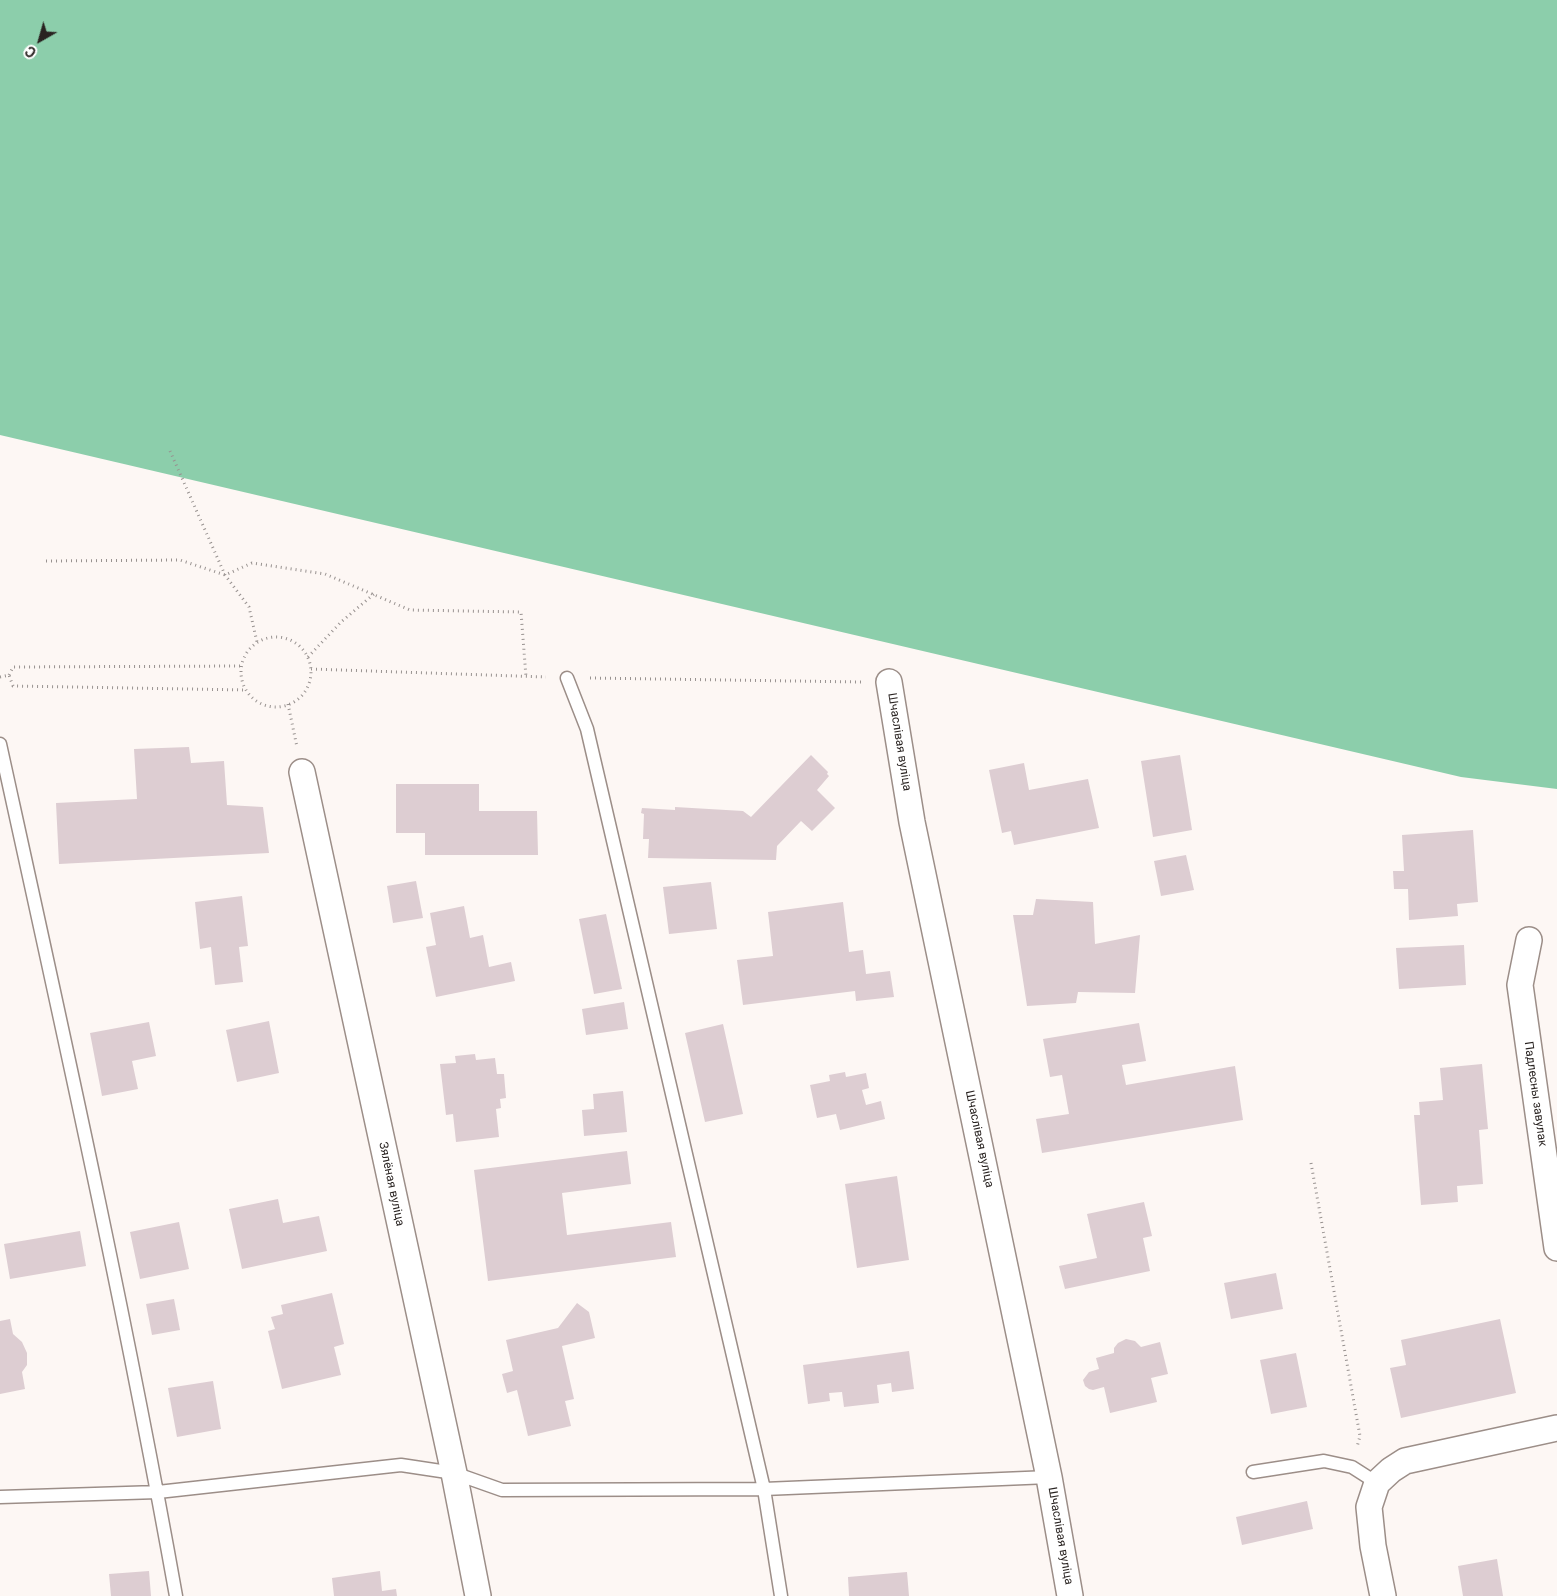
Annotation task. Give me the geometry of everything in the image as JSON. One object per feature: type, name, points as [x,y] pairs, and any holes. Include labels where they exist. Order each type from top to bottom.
[{"type":"street","name":"Шчаслівая вуліца","points":[[889,682],[912,822],[1049,1477],[1070,1596]]},
{"type":"street","name":"Зялёная вуліца","points":[[302,772],[454,1473],[478,1596]]},
{"type":"street","name":"Падлесны завулак","points":[[1529,940],[1520,985],[1557,1248]]},
{"type":"street","points":[[1382,1596],[1373,1546],[1369,1507],[1377,1483],[1391,1470],[1405,1461],[1557,1428]]},
{"type":"lane","points":[[567,678],[588,728],[764,1489],[781,1596]]},
{"type":"lane","points":[[0,744],[78,1098],[158,1492],[176,1596]]},
{"type":"lane","points":[[1253,1472],[1324,1461],[1352,1468],[1377,1483]]},
{"type":"lane","points":[[0,1497],[158,1492],[401,1465],[454,1473],[502,1490],[764,1489],[1049,1477]]},
{"type":"path","points":[[170,451],[225,575],[249,607],[257,642]]},
{"type":"path","points":[[46,561],[180,560],[225,575],[252,563],[325,574],[410,610],[521,612],[526,677]]},
{"type":"path","points":[[308,657],[341,622],[374,594]]},
{"type":"path","points":[[280,637],[291,640],[308,657],[311,669],[310,680],[305,691],[298,699],[276,707],[265,705],[254,699],[246,690],[242,681],[241,666],[248,650],[257,642],[268,638],[280,637]]},
{"type":"path","points":[[241,666],[13,666],[9,675],[13,686],[246,690]]},
{"type":"path","points":[[311,669],[567,678],[889,682]]},
{"type":"path","points":[[0,677],[9,675]]},
{"type":"path","points":[[288,704],[302,772]]},
{"type":"path","points":[[1311,1163],[1360,1436],[1352,1468]]},
{"type":"green space","points":[[0,0],[1557,0],[1557,789],[1461,777],[0,435]]},
{"type":"building","points":[[189,747],[191,763],[224,761],[227,805],[263,807],[269,853],[59,864],[56,803],[137,799],[134,749]]},
{"type":"building","points":[[811,755],[828,772],[829,776],[817,790],[835,808],[812,831],[801,821],[777,846],[776,860],[648,858],[649,839],[643,839],[644,814],[641,813],[642,808],[675,810],[675,807],[743,811],[751,817]]},
{"type":"building","points":[[1180,755],[1192,830],[1153,837],[1141,761]]},
{"type":"building","points":[[1024,763],[1029,790],[1088,779],[1099,828],[1014,845],[1011,831],[1002,833],[989,770]]},
{"type":"building","points":[[396,784],[479,784],[479,811],[537,811],[538,855],[425,855],[425,833],[396,833]]},
{"type":"building","points":[[1473,830],[1478,902],[1457,904],[1458,916],[1409,920],[1408,889],[1394,889],[1393,871],[1404,871],[1402,835]]},
{"type":"building","points":[[1186,855],[1194,890],[1161,896],[1154,861]]},
{"type":"building","points":[[416,881],[423,918],[393,923],[387,886]]},
{"type":"building","points":[[711,882],[717,929],[669,934],[663,887]]},
{"type":"building","points":[[242,896],[248,946],[239,947],[243,982],[215,985],[211,947],[200,949],[195,902]]},
{"type":"building","points":[[1036,899],[1093,902],[1095,944],[1140,935],[1135,993],[1078,992],[1076,1003],[1027,1006],[1013,915],[1033,915]]},
{"type":"building","points":[[843,902],[849,952],[863,950],[866,974],[890,971],[894,997],[856,1001],[855,991],[743,1005],[737,960],[773,956],[768,912]]},
{"type":"building","points":[[464,906],[470,938],[483,935],[489,967],[511,962],[515,981],[436,997],[426,947],[436,945],[430,913]]},
{"type":"building","points":[[606,914],[622,989],[594,994],[579,919]]},
{"type":"building","points":[[1464,945],[1466,985],[1399,989],[1396,948]]},
{"type":"building","points":[[624,1002],[628,1029],[586,1035],[582,1009]]},
{"type":"building","points":[[269,1021],[279,1073],[237,1082],[226,1030]]},
{"type":"building","points":[[149,1022],[156,1056],[132,1061],[138,1089],[102,1096],[90,1033]]},
{"type":"building","points":[[1139,1023],[1146,1061],[1122,1065],[1126,1085],[1235,1066],[1243,1120],[1042,1153],[1036,1119],[1069,1114],[1062,1075],[1050,1077],[1043,1039]]},
{"type":"building","points":[[723,1024],[743,1114],[705,1122],[685,1033]]},
{"type":"building","points":[[475,1054],[476,1060],[495,1058],[497,1074],[504,1074],[506,1098],[500,1099],[501,1108],[496,1109],[499,1137],[456,1142],[453,1114],[446,1115],[440,1064],[456,1063],[455,1056]]},
{"type":"building","points":[[1482,1064],[1488,1129],[1479,1130],[1483,1184],[1457,1186],[1458,1202],[1421,1205],[1414,1115],[1420,1115],[1419,1102],[1443,1100],[1440,1068]]},
{"type":"building","points":[[845,1072],[846,1077],[866,1073],[869,1088],[862,1090],[866,1105],[881,1101],[885,1119],[840,1130],[836,1114],[817,1118],[810,1085],[830,1081],[829,1075]]},
{"type":"building","points":[[623,1091],[627,1132],[584,1136],[582,1110],[594,1109],[593,1094]]},
{"type":"building","points":[[627,1151],[631,1184],[562,1193],[567,1235],[671,1222],[676,1257],[488,1281],[474,1170]]},
{"type":"building","points":[[897,1176],[909,1260],[857,1268],[845,1184]]},
{"type":"building","points":[[278,1199],[283,1223],[319,1216],[327,1251],[242,1269],[229,1209]]},
{"type":"building","points":[[1144,1202],[1152,1236],[1143,1238],[1150,1271],[1065,1289],[1059,1266],[1097,1258],[1087,1214]]},
{"type":"building","points":[[179,1222],[189,1269],[140,1279],[130,1232]]},
{"type":"building","points":[[80,1231],[86,1266],[10,1279],[4,1244]]},
{"type":"building","points":[[1276,1273],[1283,1309],[1231,1319],[1224,1283]]},
{"type":"building","points":[[332,1293],[344,1344],[334,1347],[341,1375],[282,1389],[268,1331],[275,1329],[271,1317],[283,1314],[281,1305]]},
{"type":"building","points":[[174,1299],[180,1330],[152,1335],[146,1304]]},
{"type":"building","points":[[577,1303],[589,1312],[595,1338],[562,1346],[574,1399],[565,1401],[571,1426],[528,1436],[517,1390],[507,1393],[502,1374],[513,1371],[506,1340],[558,1328]]},
{"type":"building","points":[[10,1319],[13,1334],[22,1342],[27,1353],[27,1365],[22,1372],[25,1389],[0,1394],[0,1321]]},
{"type":"building","points":[[1500,1319],[1516,1393],[1401,1418],[1390,1368],[1406,1365],[1401,1340]]},
{"type":"building","points":[[1126,1339],[1135,1341],[1141,1347],[1160,1342],[1168,1374],[1151,1378],[1157,1402],[1110,1413],[1104,1387],[1093,1390],[1089,1389],[1085,1386],[1083,1380],[1089,1372],[1099,1369],[1096,1358],[1114,1353],[1114,1348],[1118,1343]]},
{"type":"building","points":[[909,1351],[914,1389],[892,1392],[891,1383],[877,1385],[879,1403],[844,1407],[842,1392],[829,1393],[830,1401],[808,1404],[803,1365]]},
{"type":"building","points":[[1296,1353],[1307,1407],[1271,1414],[1260,1360]]},
{"type":"building","points":[[213,1381],[221,1429],[177,1437],[168,1388]]},
{"type":"building","points":[[1307,1501],[1313,1529],[1242,1545],[1236,1517]]},
{"type":"building","points":[[1497,1559],[1503,1596],[1463,1596],[1458,1566]]},
{"type":"building","points":[[149,1571],[151,1596],[111,1596],[109,1574]]},
{"type":"building","points":[[380,1571],[382,1591],[396,1589],[397,1596],[334,1596],[332,1578]]},
{"type":"building","points":[[907,1572],[909,1596],[849,1596],[848,1577]]}]
